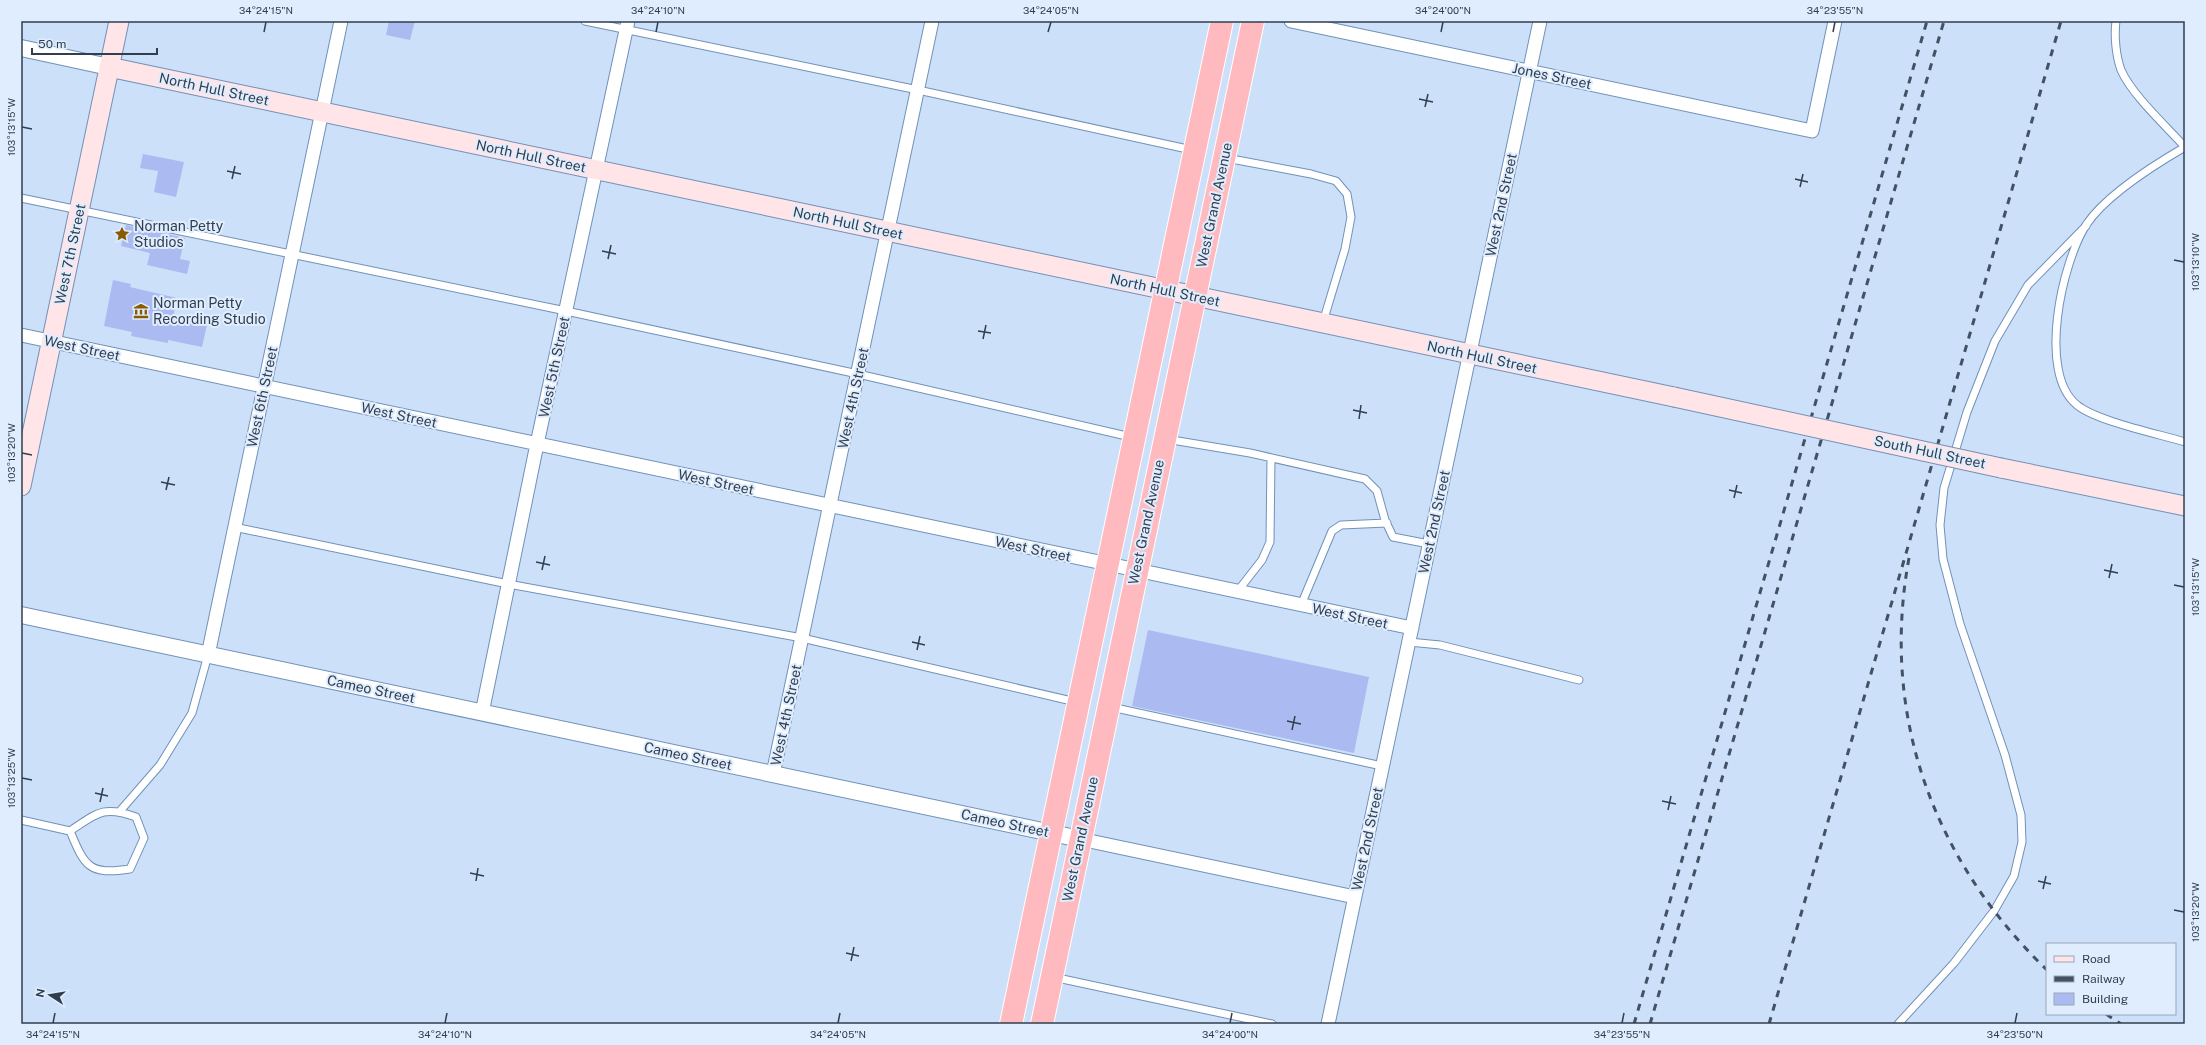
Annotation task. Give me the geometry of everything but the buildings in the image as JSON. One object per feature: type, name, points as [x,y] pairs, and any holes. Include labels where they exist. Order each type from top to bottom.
[{"type":"highway","name":"West Grand Avenue","points":[[1011,1024],[1078,703],[1136,438],[1165,290],[1222,21]]},
{"type":"highway","name":"West Grand Avenue","points":[[1042,1024],[1136,570],[1253,21]]},
{"type":"main road","name":"West 7th Street","points":[[22,481],[119,21]]},
{"type":"main road","name":"North Hull Street","points":[[109,67],[1674,397]]},
{"type":"main road","name":"South Hull Street","points":[[1674,397],[2001,468],[2185,506]]},
{"type":"street","name":"West 6th Street","points":[[208,655],[341,21]]},
{"type":"street","name":"West 4th Street","points":[[773,774],[932,21]]},
{"type":"street","name":"Jones Street","points":[[1291,21],[1812,131],[1835,21]]},
{"type":"street","name":"West 2nd Street","points":[[1328,1024],[1540,21]]},
{"type":"street","name":"West 5th Street","points":[[482,713],[537,444],[627,25]]},
{"type":"street","name":"North Hull Street","points":[[21,48],[109,67]]},
{"type":"street","name":"West Street","points":[[21,335],[1412,628]]},
{"type":"street","name":"Cameo Street","points":[[21,615],[1355,897]]},
{"type":"lane","points":[[585,21],[627,25],[1195,151]]},
{"type":"lane","points":[[1898,1024],[1954,963],[1994,911],[2014,876],[2022,842],[2021,815],[2005,755],[1960,624],[1943,559],[1940,525],[1944,488],[1967,412],[1995,341],[2028,285],[2086,226],[2106,202],[2162,160],[2185,147],[2131,87],[2122,70],[2118,56],[2116,21]]},
{"type":"lane","points":[[1224,158],[1336,181],[1347,194],[1351,217],[1345,249],[1322,323]]},
{"type":"lane","points":[[21,198],[292,252],[858,374],[1136,438]]},
{"type":"lane","points":[[2086,226],[2071,260],[2059,307],[2056,336],[2057,367],[2063,389],[2077,405],[2098,416],[2185,442]]},
{"type":"lane","points":[[1164,439],[1271,458],[1365,479],[1377,491],[1393,537],[1429,544]]},
{"type":"lane","points":[[1237,592],[1262,560],[1270,542],[1271,458]]},
{"type":"lane","points":[[1301,605],[1332,530],[1341,525],[1387,523]]},
{"type":"lane","points":[[234,527],[508,584],[802,638],[1078,703]]},
{"type":"lane","points":[[1409,642],[1440,645],[1579,680]]},
{"type":"lane","points":[[120,812],[160,765],[192,713],[208,655]]},
{"type":"lane","points":[[1108,706],[1382,766]]},
{"type":"lane","points":[[21,820],[70,831],[100,811],[120,812],[136,817],[144,838],[130,869],[107,872],[94,869],[80,856],[70,831]]},
{"type":"lane","points":[[1051,977],[1272,1024]]},
{"type":"railway","points":[[1634,1024],[1927,21]]},
{"type":"railway","points":[[1650,1024],[1944,21]]},
{"type":"railway","points":[[1769,1024],[2061,21]]},
{"type":"railway","points":[[1909,558],[1902,616],[1902,673],[1910,728],[1924,782],[1946,833],[1973,881],[2007,927],[2046,969]]},
{"type":"railway","points":[[2108,1015],[2121,1024]]},
{"type":"place","name":"Norman Petty Studios","points":[[122,234]]},
{"type":"place","name":"Norman Petty Recording Studio","points":[[141,311]]}]
